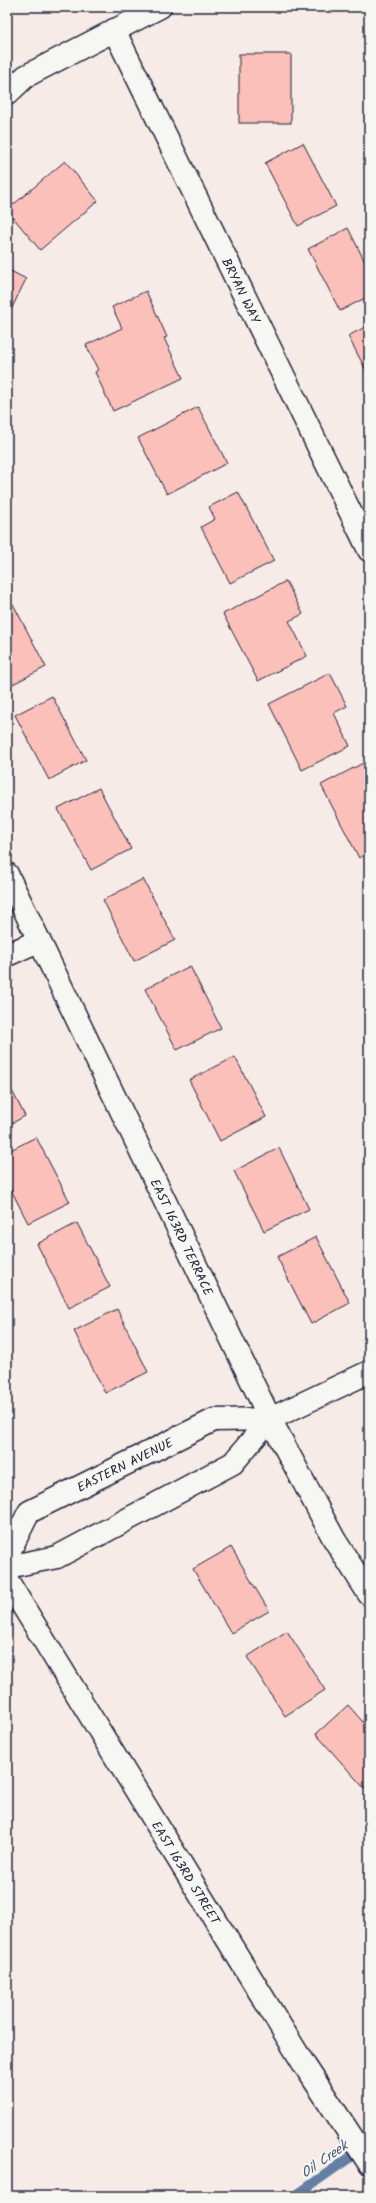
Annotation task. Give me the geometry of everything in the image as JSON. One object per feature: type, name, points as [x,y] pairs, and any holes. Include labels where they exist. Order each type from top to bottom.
[{"type":"street","points":[[7,94],[26,76],[160,7]]},
{"type":"street","name":"BRYAN WAY","points":[[114,30],[369,550]]},
{"type":"street","name":"EAST 163RD TERRACE","points":[[7,874],[270,1419],[334,1539],[369,1594]]},
{"type":"street","points":[[7,956],[38,941]]},
{"type":"street","name":"EASTERN AVENUE","points":[[7,1556],[30,1512],[214,1420],[270,1419],[369,1372]]},
{"type":"street","name":"EASTERN AVENUE","points":[[7,1567],[57,1558],[233,1463],[270,1419]]},
{"type":"street","name":"EAST 163RD STREET","points":[[7,1580],[305,2066],[369,2163]]},
{"type":"building","points":[[239,54],[291,54],[291,123],[239,123]]},
{"type":"building","points":[[303,143],[336,206],[298,226],[265,163]]},
{"type":"building","points":[[65,161],[98,201],[40,250],[7,210]]},
{"type":"building","points":[[348,228],[369,270],[369,296],[340,311],[308,249]]},
{"type":"building","points":[[7,269],[26,279],[7,318]]},
{"type":"building","points":[[146,291],[167,337],[164,338],[183,378],[113,411],[95,372],[98,370],[86,345],[122,328],[112,307]]},
{"type":"building","points":[[369,325],[369,376],[348,336]]},
{"type":"building","points":[[198,407],[227,463],[167,494],[138,438]]},
{"type":"building","points":[[238,492],[274,561],[230,583],[201,527],[215,519],[209,507]]},
{"type":"building","points":[[286,581],[303,614],[289,621],[307,656],[258,681],[223,614]]},
{"type":"building","points":[[13,604],[46,667],[7,687],[7,607]]},
{"type":"building","points":[[330,673],[347,706],[334,713],[350,746],[302,770],[269,704]]},
{"type":"building","points":[[52,696],[86,760],[49,780],[15,715]]},
{"type":"building","points":[[367,761],[369,765],[369,853],[359,858],[321,785]]},
{"type":"building","points":[[99,788],[131,849],[91,870],[58,809]]},
{"type":"building","points":[[143,879],[175,940],[134,961],[103,900]]},
{"type":"building","points":[[190,966],[221,1028],[177,1050],[145,989]]},
{"type":"building","points":[[235,1057],[266,1117],[220,1141],[189,1080]]},
{"type":"building","points":[[7,1081],[25,1116],[7,1126]]},
{"type":"building","points":[[36,1137],[70,1202],[28,1223],[7,1182],[7,1152]]},
{"type":"building","points":[[279,1148],[309,1209],[264,1231],[234,1171]]},
{"type":"building","points":[[77,1223],[110,1287],[69,1308],[37,1244]]},
{"type":"building","points":[[316,1237],[350,1303],[311,1324],[277,1257]]},
{"type":"building","points":[[117,1309],[148,1372],[105,1393],[74,1331]]},
{"type":"building","points":[[231,1547],[269,1611],[231,1633],[193,1569]]},
{"type":"building","points":[[287,1631],[325,1690],[285,1716],[247,1657]]},
{"type":"building","points":[[348,1705],[369,1729],[369,1784],[364,1788],[316,1734]]},
{"type":"waterway","name":"Oil Creek","points":[[295,2196],[362,2149]]}]
